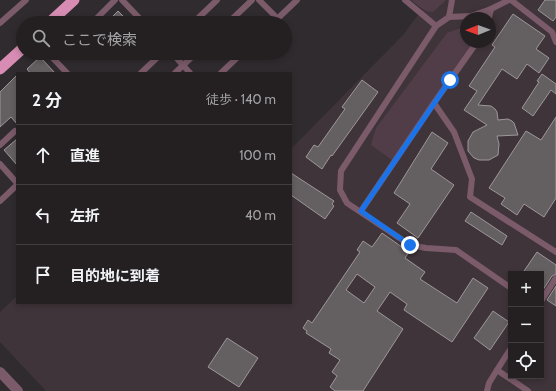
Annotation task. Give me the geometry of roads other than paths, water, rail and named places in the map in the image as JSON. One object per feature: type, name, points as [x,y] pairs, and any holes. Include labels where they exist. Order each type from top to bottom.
[{"type":"highway","points":[[57,16],[74,0]]},
{"type":"highway","points":[[0,69],[16,54]]},
{"type":"street","points":[[0,372],[18,391]]},
{"type":"lane","points":[[0,23],[26,0]]},
{"type":"lane","points":[[99,16],[116,0]]},
{"type":"lane","points":[[122,0],[137,16]]},
{"type":"lane","points":[[200,16],[217,0]]},
{"type":"lane","points":[[235,16],[252,0]]},
{"type":"lane","points":[[259,0],[271,16]]},
{"type":"lane","points":[[280,16],[297,0]]},
{"type":"lane","points":[[405,0],[436,26]]},
{"type":"lane","points":[[449,17],[452,0]]},
{"type":"lane","points":[[508,286],[456,250],[426,248],[410,245],[347,203],[340,190],[341,171],[436,26],[449,17],[471,16],[510,0],[552,32],[556,42]]},
{"type":"lane","points":[[361,211],[434,102],[473,48]]},
{"type":"lane","points":[[55,60],[66,72]]},
{"type":"lane","points":[[141,72],[154,60]]},
{"type":"lane","points":[[178,60],[189,72]]},
{"type":"lane","points":[[176,72],[188,60]]},
{"type":"lane","points":[[222,72],[235,60]]},
{"type":"lane","points":[[434,102],[454,132],[472,179],[470,197],[556,252]]},
{"type":"lane","points":[[0,145],[15,131]]},
{"type":"lane","points":[[0,164],[16,183]]},
{"type":"lane","points":[[0,201],[16,185]]},
{"type":"lane","points":[[544,296],[556,278]]},
{"type":"lane","points":[[487,391],[489,383],[508,353]]},
{"type":"lane","points":[[497,370],[528,391]]}]
